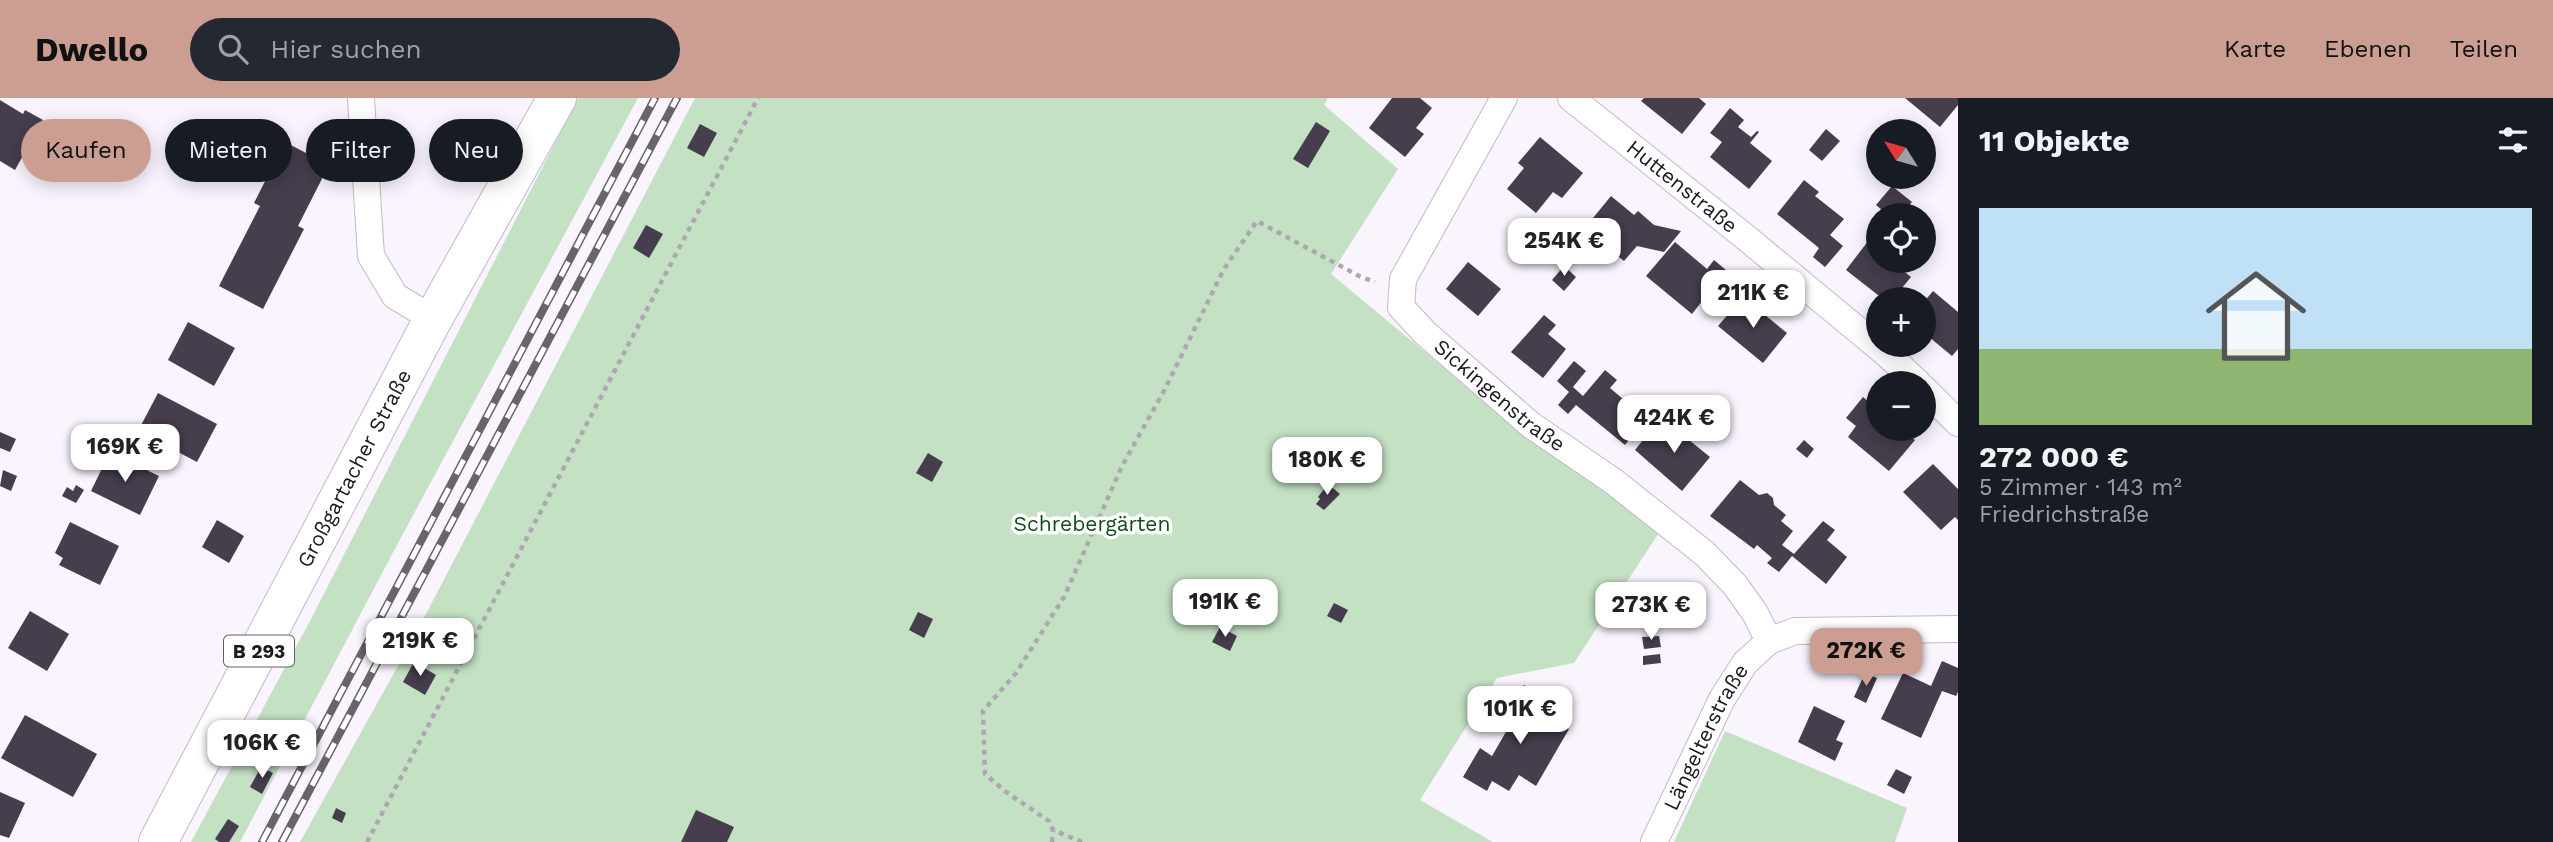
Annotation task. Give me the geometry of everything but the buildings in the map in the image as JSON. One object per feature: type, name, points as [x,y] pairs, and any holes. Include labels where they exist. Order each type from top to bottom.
[{"type":"main road","name":"Großgartacher Straße","points":[[158,842],[433,319],[557,98]]},
{"type":"street","points":[[361,98],[371,256],[395,296],[433,319]]},
{"type":"street","points":[[1402,291],[1404,279],[1504,98]]},
{"type":"street","name":"Huttenstraße","points":[[1572,98],[1754,244],[1906,371]]},
{"type":"street","name":"Sickingenstraße","points":[[1402,291],[1401,307],[1425,333],[1531,425],[1614,481],[1704,554],[1735,585],[1769,641]]},
{"type":"street","points":[[1936,401],[1958,423]]},
{"type":"street","points":[[1769,641],[1794,631],[1958,629]]},
{"type":"street","name":"Längelterstraße","points":[[1654,842],[1722,699],[1745,663],[1769,641]]},
{"type":"path","points":[[367,842],[758,98]]},
{"type":"path","points":[[1052,842],[1053,830],[1049,821],[985,774],[983,711],[1016,673],[1064,597],[1122,466],[1164,391],[1224,269],[1257,221],[1361,277],[1402,291]]},
{"type":"path","points":[[1053,830],[1083,842]]},
{"type":"green space","points":[[578,98],[638,98],[240,842],[191,842],[311,619]]},
{"type":"green space","name":"Schrebergärten","points":[[695,98],[1328,98],[1324,105],[1398,169],[1331,274],[1520,431],[1662,528],[1574,663],[1497,678],[1420,800],[1493,842],[300,842],[414,637]]},
{"type":"green space","points":[[1725,731],[1907,808],[1895,842],[1674,842]]},
{"type":"railway","points":[[262,842],[655,98]]},
{"type":"railway","points":[[282,842],[677,98]]}]
